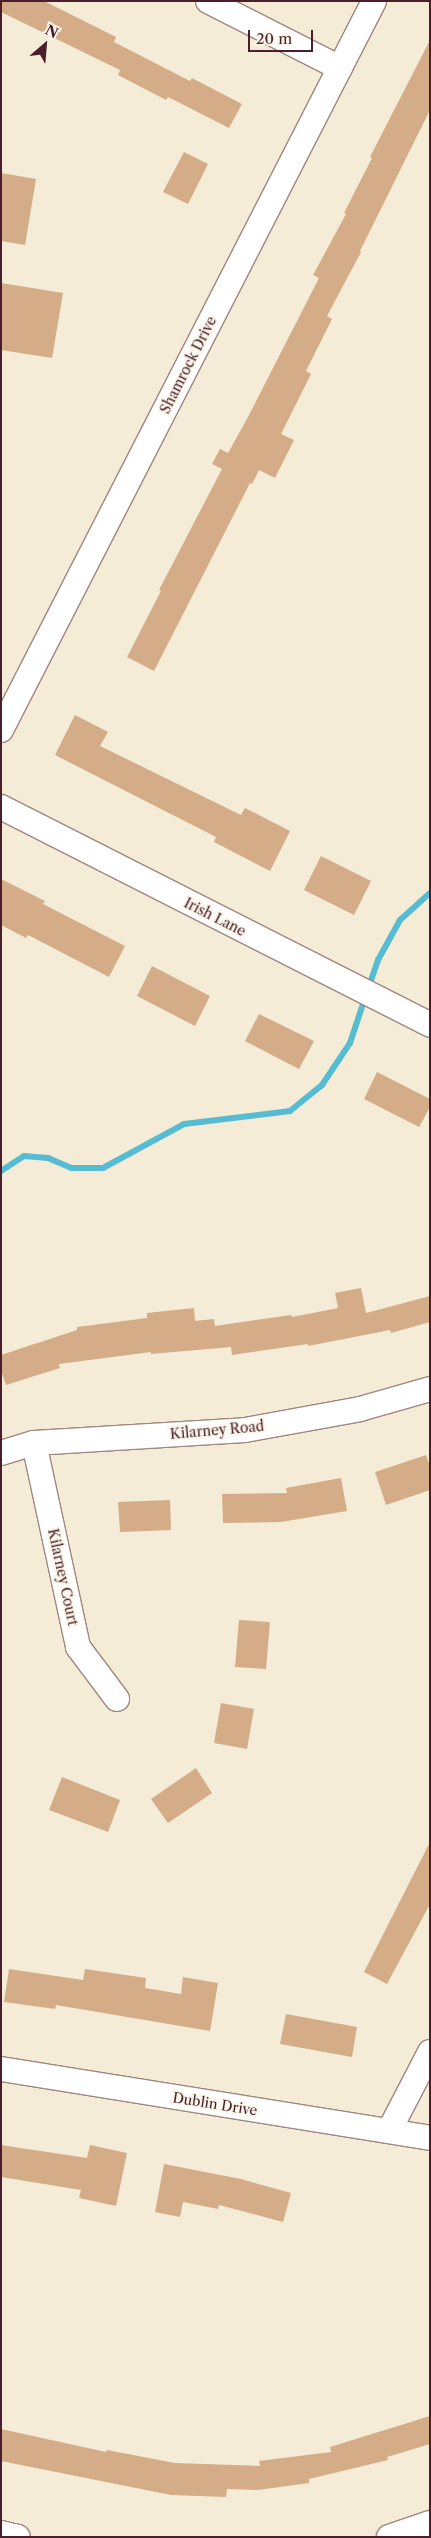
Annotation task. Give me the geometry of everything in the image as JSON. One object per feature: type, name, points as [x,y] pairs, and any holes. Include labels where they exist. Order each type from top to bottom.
[{"type":"street","points":[[208,1],[340,68]]},
{"type":"street","name":"Shamrock Drive","points":[[1,730],[374,1]]},
{"type":"street","name":"Irish Lane","points":[[1,807],[430,1025]]},
{"type":"street","name":"Kilarney Road","points":[[1,1453],[34,1443],[245,1430],[360,1409],[430,1388]]},
{"type":"street","name":"Kilarney Court","points":[[34,1443],[78,1647],[117,1699]]},
{"type":"street","points":[[389,2131],[430,2052]]},
{"type":"street","name":"Dublin Drive","points":[[1,2069],[430,2138]]},
{"type":"street","points":[[390,2537],[430,2523]]},
{"type":"street","points":[[1,2533],[18,2537]]},
{"type":"building","points":[[1,1],[44,1],[116,37],[114,42],[190,81],[192,78],[242,104],[229,128],[168,97],[166,100],[118,75],[120,70],[1,12]]},
{"type":"building","points":[[430,40],[430,110],[361,252],[327,316],[332,319],[306,371],[311,374],[281,434],[294,440],[275,478],[259,470],[252,484],[250,483],[154,671],[127,657],[161,591],[159,590],[222,469],[212,464],[220,449],[228,453],[248,417],[319,278],[313,275],[346,214],[344,213],[372,158],[370,157]]},
{"type":"building","points":[[184,152],[208,164],[188,204],[163,192]]},
{"type":"building","points":[[1,173],[36,179],[25,245],[1,241]]},
{"type":"building","points":[[1,283],[63,293],[52,358],[1,350]]},
{"type":"building","points":[[75,715],[108,732],[100,746],[241,815],[245,808],[290,831],[270,871],[214,842],[216,837],[55,755]]},
{"type":"building","points":[[321,856],[371,881],[354,915],[304,890]]},
{"type":"building","points":[[1,879],[45,901],[43,904],[125,946],[109,977],[28,935],[26,938],[1,925]]},
{"type":"building","points":[[152,966],[210,996],[195,1026],[137,996]]},
{"type":"building","points":[[259,1014],[314,1041],[299,1069],[245,1041]]},
{"type":"building","points":[[377,1072],[430,1099],[430,1107],[419,1127],[364,1099]]},
{"type":"building","points":[[361,1288],[366,1313],[430,1296],[430,1322],[391,1333],[390,1330],[308,1346],[308,1344],[232,1355],[231,1347],[151,1354],[151,1352],[59,1364],[60,1368],[6,1385],[1,1370],[1,1355],[77,1330],[77,1327],[147,1318],[147,1313],[194,1308],[195,1321],[214,1319],[215,1326],[291,1315],[292,1317],[338,1308],[335,1293]]},
{"type":"building","points":[[426,1455],[430,1466],[430,1490],[386,1505],[375,1472]]},
{"type":"building","points":[[341,1478],[347,1511],[281,1522],[223,1523],[222,1494],[287,1493],[286,1488]]},
{"type":"building","points":[[170,1500],[171,1530],[120,1532],[118,1502]]},
{"type":"building","points":[[239,1620],[270,1622],[266,1669],[235,1667]]},
{"type":"building","points":[[221,1703],[254,1709],[247,1749],[214,1743]]},
{"type":"building","points":[[196,1768],[212,1793],[168,1823],[151,1799]]},
{"type":"building","points":[[62,1777],[120,1800],[108,1832],[49,1810]]},
{"type":"building","points":[[430,1842],[430,1904],[387,1984],[364,1972]]},
{"type":"building","points":[[9,1969],[83,1980],[85,1969],[146,1978],[145,1988],[181,1994],[183,1977],[218,1983],[210,2031],[56,2005],[55,2009],[4,2002]]},
{"type":"building","points":[[286,2014],[357,2027],[352,2057],[280,2044]]},
{"type":"building","points":[[1,2145],[87,2158],[90,2145],[127,2153],[116,2206],[79,2198],[81,2190],[1,2177]]},
{"type":"building","points":[[164,2164],[241,2179],[291,2193],[283,2222],[219,2205],[218,2209],[183,2202],[180,2217],[155,2212]]},
{"type":"building","points":[[430,2416],[430,2444],[387,2457],[388,2460],[309,2479],[309,2483],[258,2490],[227,2489],[226,2497],[171,2495],[1,2461],[1,2429],[106,2452],[107,2450],[175,2463],[260,2466],[259,2461],[331,2452],[330,2447]]},
{"type":"waterway","points":[[368,989],[378,960],[400,920],[430,893]]},
{"type":"waterway","points":[[1,1171],[24,1156],[48,1158],[72,1168],[103,1168],[184,1124],[290,1111],[322,1085],[350,1043],[365,998]]}]
